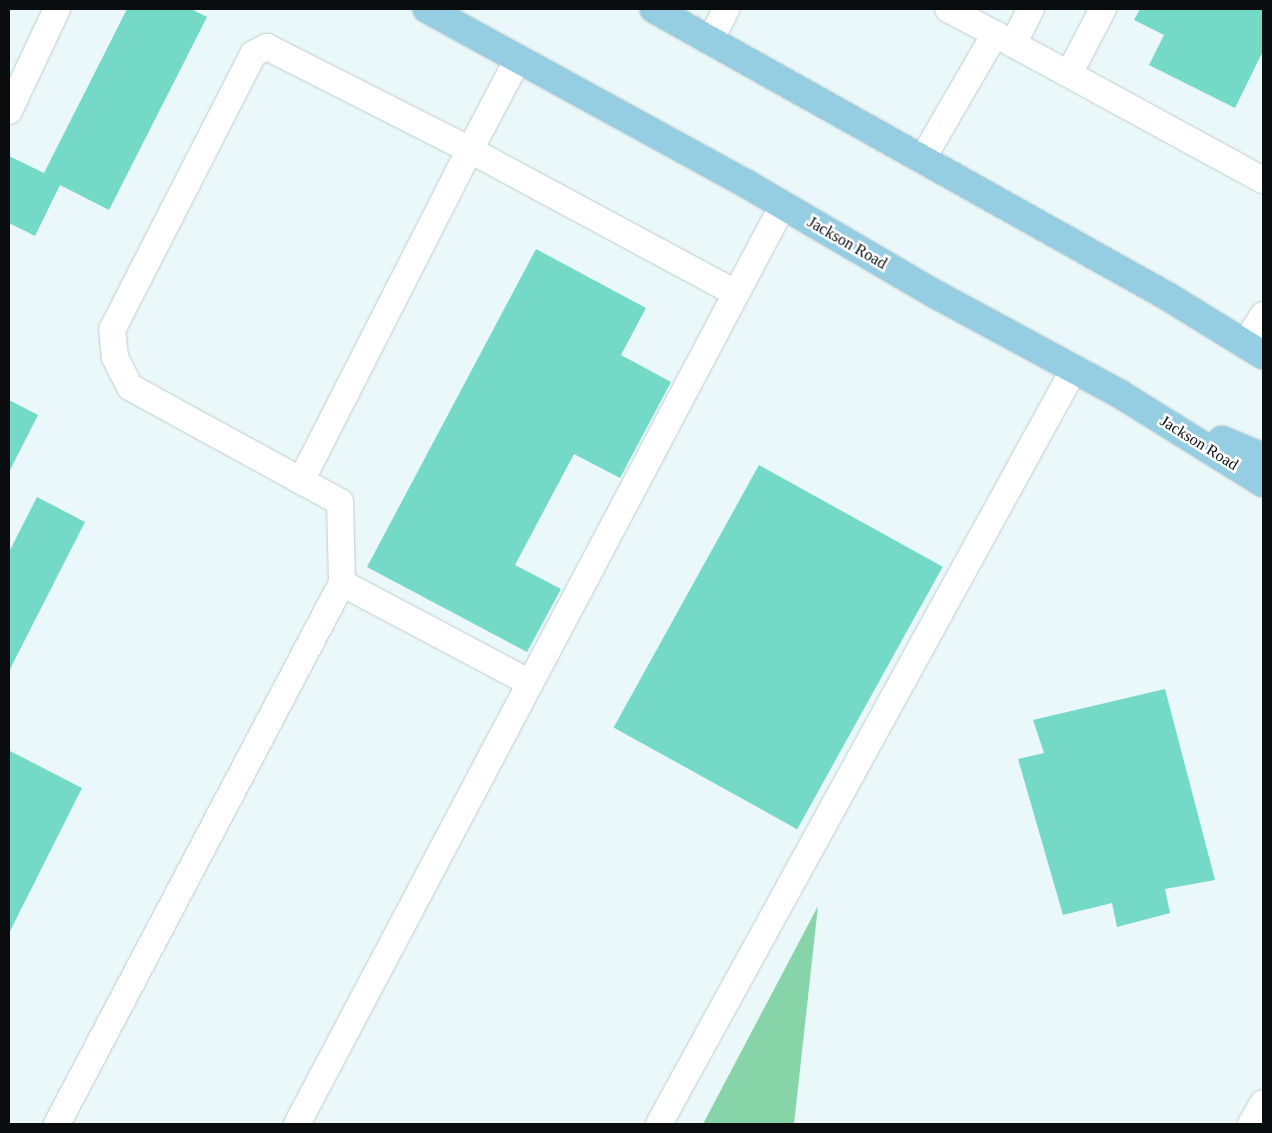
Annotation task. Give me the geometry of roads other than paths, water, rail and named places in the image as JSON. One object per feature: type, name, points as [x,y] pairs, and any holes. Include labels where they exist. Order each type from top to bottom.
[{"type":"main road","name":"Jackson Road","points":[[427,9],[783,205],[936,295],[1120,394],[1263,483]]},
{"type":"main road","points":[[654,9],[711,39],[1167,296],[1254,350]]},
{"type":"main road","points":[[1120,394],[1263,457]]},
{"type":"street","points":[[9,111],[57,9]]},
{"type":"street","points":[[711,39],[726,9]]},
{"type":"street","points":[[948,9],[1261,173]]},
{"type":"street","points":[[923,158],[1004,39],[1031,9]]},
{"type":"street","points":[[1069,74],[1103,9]]},
{"type":"street","points":[[57,1124],[342,583],[340,502],[130,387],[115,357],[112,330],[253,54],[267,47],[470,150],[736,293]]},
{"type":"street","points":[[301,481],[518,59]]},
{"type":"street","points":[[297,1124],[783,205]]},
{"type":"street","points":[[1254,350],[1263,315]]},
{"type":"street","points":[[659,1124],[1074,369]]},
{"type":"street","points":[[342,583],[530,683]]}]
